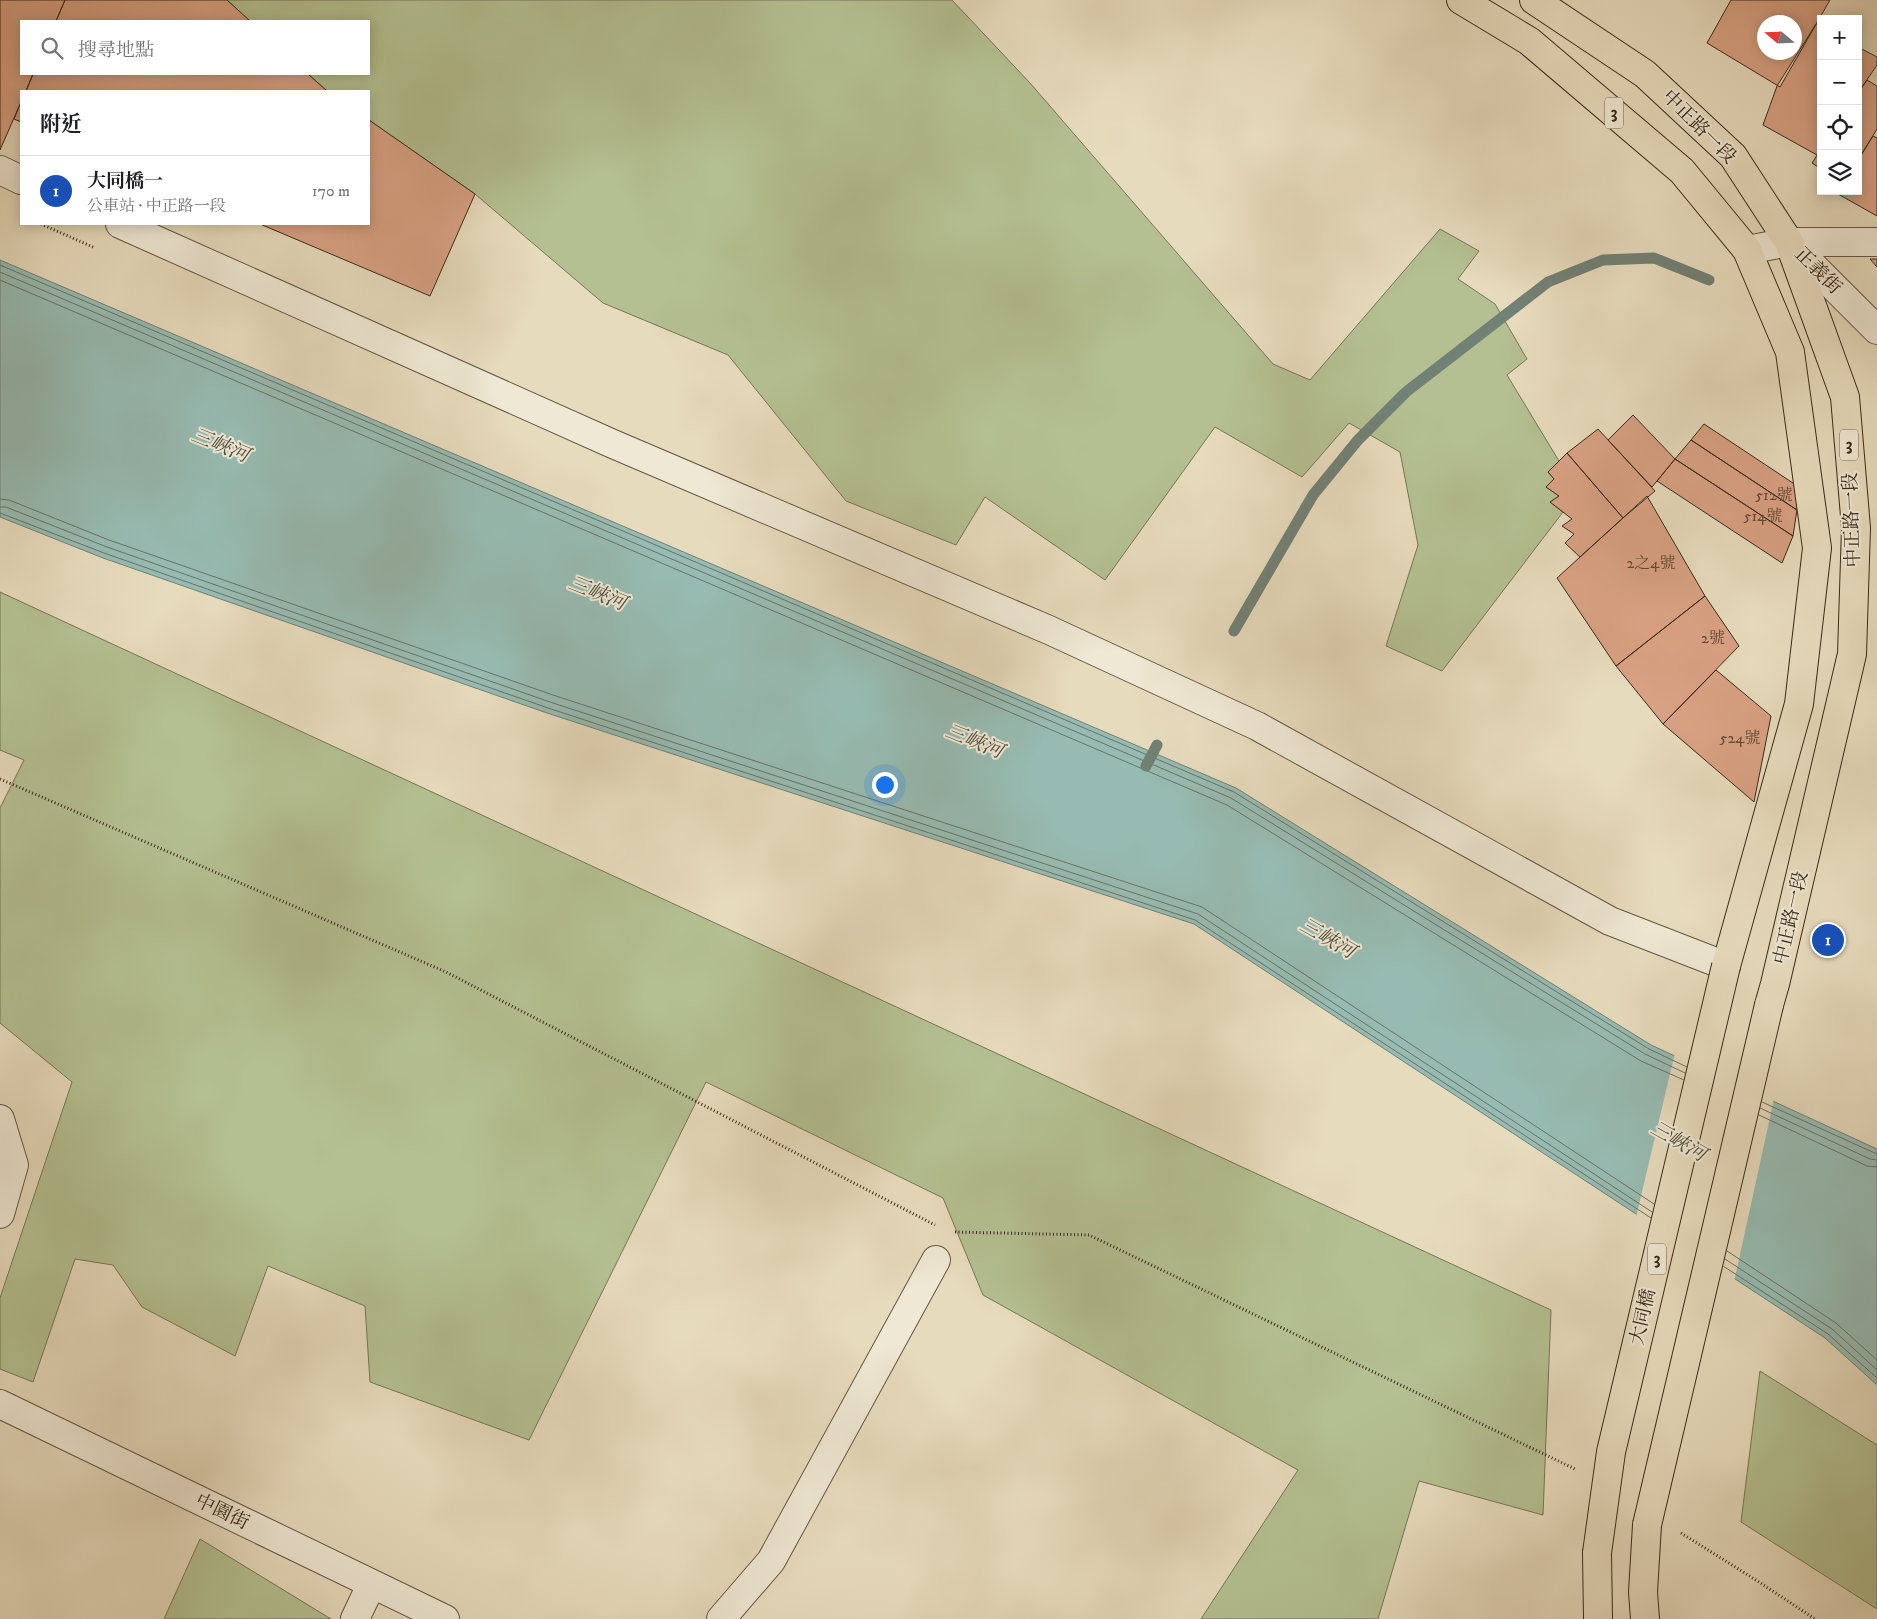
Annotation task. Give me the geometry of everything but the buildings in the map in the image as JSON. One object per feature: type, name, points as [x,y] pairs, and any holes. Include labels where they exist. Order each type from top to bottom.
[{"type":"main road","name":"中正路一段","points":[[1461,0],[1529,41],[1682,171],[1747,250],[1790,352],[1817,548],[1799,704],[1726,966]]},
{"type":"main road","name":"中正路一段","points":[[1534,0],[1645,74],[1732,156],[1790,242],[1845,397],[1856,528],[1852,654],[1647,1525],[1642,1592],[1645,1619]]},
{"type":"main road","name":"大同橋","points":[[1598,1619],[1596,1553],[1611,1452],[1726,966]]},
{"type":"street","points":[[0,170],[20,180]]},
{"type":"street","points":[[122,225],[613,444],[1049,630],[1239,717],[1610,921],[1726,966]]},
{"type":"street","name":"正義街","points":[[1747,250],[1790,242],[1877,330]]},
{"type":"street","points":[[1790,242],[1877,242]]},
{"type":"street","points":[[0,1119],[14,1165],[0,1214]]},
{"type":"street","points":[[721,1619],[771,1561],[936,1260]]},
{"type":"street","name":"中園街","points":[[0,1404],[371,1585],[445,1619]]},
{"type":"street","points":[[355,1619],[371,1585]]},
{"type":"path","points":[[0,780],[446,972],[939,1227]]},
{"type":"path","points":[[948,1232],[1089,1235],[1577,1470]]},
{"type":"path","points":[[1676,1531],[1815,1619]]},
{"type":"green space","points":[[227,0],[952,0],[1030,83],[1273,364],[1310,380],[1440,229],[1479,251],[1458,279],[1495,304],[1527,359],[1507,375],[1559,461],[1548,472],[1554,479],[1546,487],[1559,496],[1550,502],[1563,512],[1442,671],[1386,646],[1418,545],[1400,452],[1349,423],[1302,477],[1215,427],[1105,580],[985,497],[956,545],[846,501],[728,355],[603,303],[475,194],[370,121],[370,90],[326,90],[309,75],[370,75],[370,20],[249,20]]},
{"type":"green space","points":[[0,592],[1551,1310],[1543,1515],[1419,1481],[1378,1619],[1201,1619],[1298,1470],[983,1295],[943,1198],[706,1082],[529,1440],[370,1382],[365,1306],[268,1266],[235,1356],[142,1307],[113,1265],[75,1259],[33,1382],[0,1369],[0,1298],[72,1082],[0,1023],[0,808],[24,760],[0,750]]},
{"type":"green space","points":[[1760,1371],[1877,1445],[1877,1609],[1741,1522]]},
{"type":"green space","points":[[200,1539],[331,1619],[164,1619]]},
{"type":"water","name":"三峽河","points":[[0,260],[1236,788],[1651,1045],[1877,1149],[1877,1385],[1825,1338],[1194,924],[547,713],[103,558],[0,517]]},
{"type":"pier","points":[[1675,1053],[1774,1099],[1734,1282],[1636,1217]]},
{"type":"waterway","points":[[1234,631],[1313,495],[1358,440],[1406,392],[1548,282],[1603,260],[1654,258],[1709,280]]},
{"type":"waterway","points":[[1146,766],[1157,745]]},
{"type":"place","name":"大同橋一","points":[[1828,940]]}]
